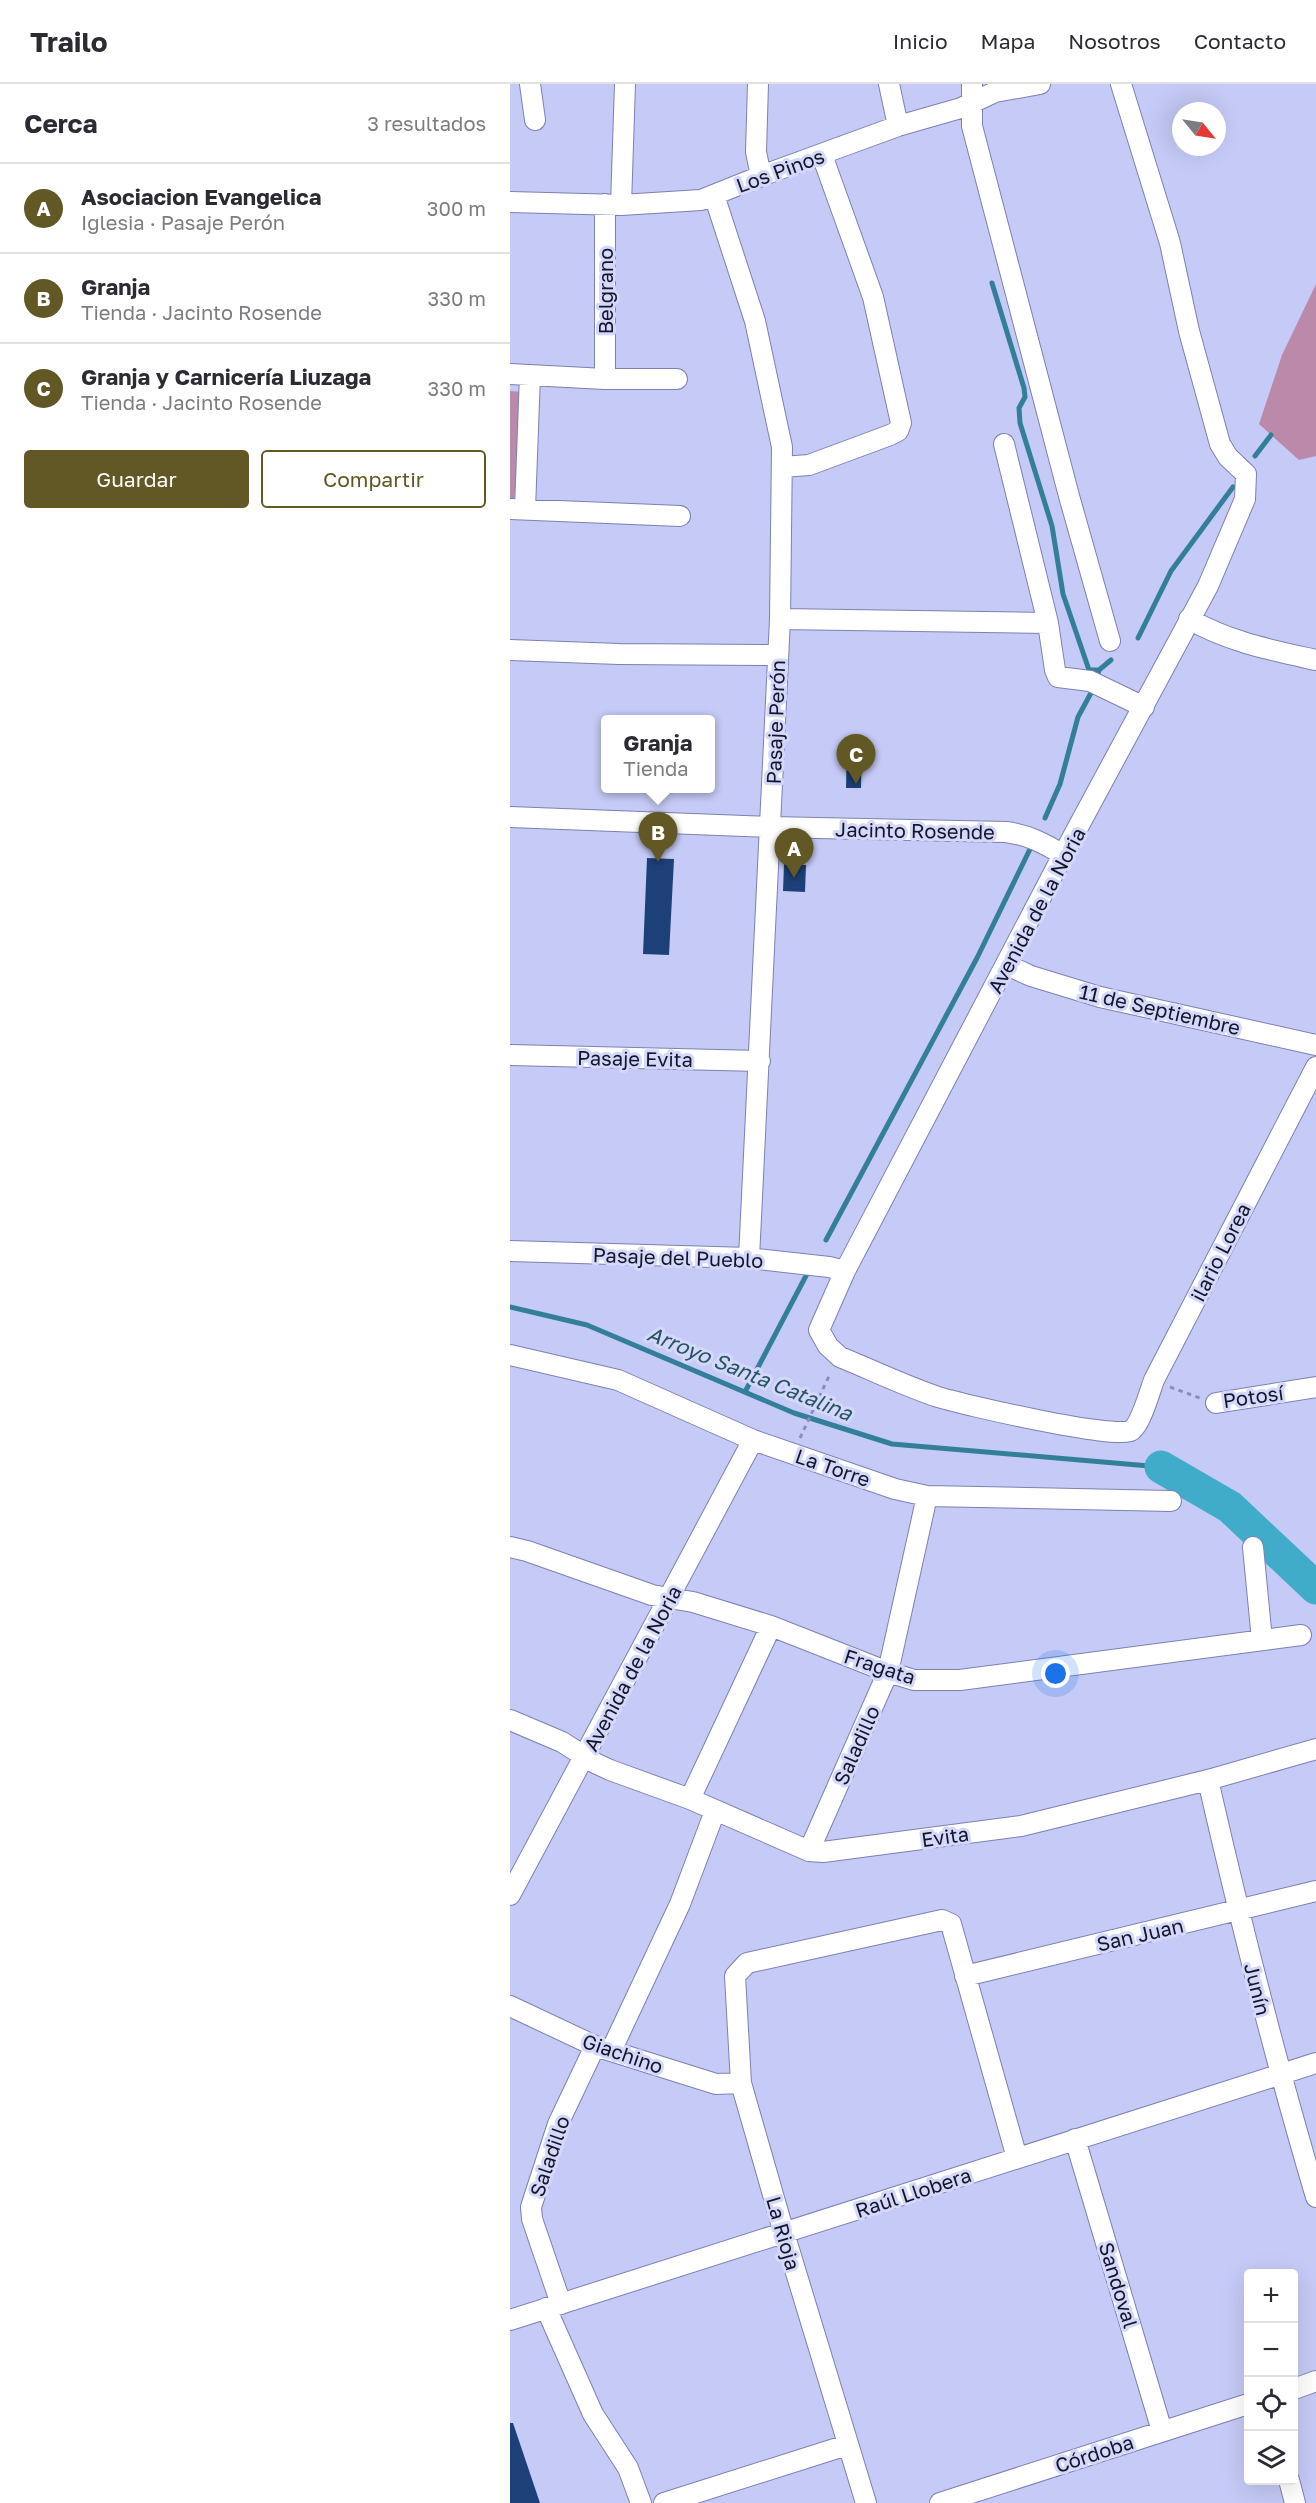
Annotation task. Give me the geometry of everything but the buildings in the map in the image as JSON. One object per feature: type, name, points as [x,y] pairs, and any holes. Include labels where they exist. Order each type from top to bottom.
[{"type":"street","points":[[530,84],[535,120]]},
{"type":"street","name":"Belgrano","points":[[605,379],[613,204],[625,84]]},
{"type":"street","points":[[758,84],[756,152],[761,176]]},
{"type":"street","points":[[889,84],[898,126]]},
{"type":"street","name":"Los Pinos","points":[[510,202],[613,204],[686,202],[714,195],[898,126],[962,108],[973,93],[995,92],[1040,84]]},
{"type":"street","name":"Avenida de la Noria","points":[[840,1357],[828,1346],[819,1330],[845,1271],[1008,965],[1063,855],[1208,586],[1239,517],[1246,488],[1246,474],[1228,457],[1220,444],[1189,331],[1170,243],[1121,84]]},
{"type":"street","points":[[973,93],[972,126],[1069,496],[1110,641]]},
{"type":"street","points":[[783,467],[809,465],[890,435],[898,431],[901,423],[873,297],[822,155]]},
{"type":"street","name":"Pasaje Perón","points":[[714,195],[755,321],[779,430],[783,467],[780,619],[749,1258]]},
{"type":"street","points":[[510,374],[605,379],[677,379]]},
{"type":"street","points":[[530,375],[518,509],[680,516]]},
{"type":"street","points":[[1004,444],[1048,623],[1055,670],[1058,676],[1090,681],[1144,707]]},
{"type":"street","points":[[780,619],[1048,623]]},
{"type":"street","points":[[1189,619],[1209,631],[1241,644],[1316,660]]},
{"type":"street","points":[[510,650],[619,654],[777,655]]},
{"type":"street","name":"Jacinto Rosende","points":[[510,817],[771,827],[1006,832],[1040,840],[1063,855]]},
{"type":"street","name":"11 de Septiembre","points":[[1008,965],[1031,976],[1100,997],[1316,1045]]},
{"type":"street","name":"Pasaje Evita","points":[[510,1055],[760,1060]]},
{"type":"street","name":"ilario Lorea","points":[[840,1357],[938,1397],[1101,1432],[1123,1433],[1132,1430],[1138,1421],[1154,1380],[1316,1067]]},
{"type":"street","name":"Pasaje del Pueblo","points":[[510,1251],[749,1258],[829,1267],[845,1271]]},
{"type":"street","name":"La Torre","points":[[510,1355],[618,1380],[753,1440],[895,1489],[927,1496],[1171,1501]]},
{"type":"street","name":"Potosí","points":[[1216,1403],[1316,1387]]},
{"type":"street","name":"Avenida de la Noria","points":[[510,1895],[753,1440]]},
{"type":"street","name":"Saladillo","points":[[809,1851],[888,1672],[927,1496]]},
{"type":"street","points":[[1253,1546],[1262,1640]]},
{"type":"street","name":"Fragata","points":[[510,1547],[652,1595],[693,1602],[771,1626],[914,1680],[960,1680],[1301,1635]]},
{"type":"street","points":[[690,1799],[771,1626]]},
{"type":"street","name":"Evita","points":[[510,1720],[562,1742],[610,1770],[690,1799],[809,1851],[835,1852],[1021,1827],[1208,1780],[1316,1749]]},
{"type":"street","name":"Junín","points":[[1208,1780],[1238,1911],[1280,2074],[1316,2197]]},
{"type":"street","name":"Saladillo","points":[[641,2503],[628,2468],[593,2414],[554,2306],[531,2207],[558,2124],[603,2049],[680,1904],[716,1811]]},
{"type":"street","name":"San Juan","points":[[965,1976],[1316,1891]]},
{"type":"street","name":"La Rioja","points":[[866,2503],[783,2233],[741,2083],[735,1976],[747,1963],[942,1920],[951,1924],[965,1976]]},
{"type":"street","points":[[965,1976],[1017,2158]]},
{"type":"street","name":"Giachino","points":[[510,2006],[603,2049],[716,2084],[741,2083]]},
{"type":"street","name":"Raúl Llobera","points":[[510,2320],[1316,2062]]},
{"type":"street","name":"Sandoval","points":[[1075,2139],[1162,2431]]},
{"type":"street","points":[[1298,2387],[1316,2381]]},
{"type":"street","name":"Córdoba","points":[[940,2503],[1244,2405]]},
{"type":"street","points":[[664,2503],[847,2445]]},
{"type":"street","points":[[1290,2485],[1295,2503]]},
{"type":"path","points":[[802,1435],[840,1357]]},
{"type":"path","name":"Potosí","points":[[1167,1385],[1193,1397],[1216,1403]]},
{"type":"shaded area","points":[[1316,284],[1316,456],[1299,460],[1259,424],[1282,355]]},
{"type":"shaded area","points":[[510,391],[523,392],[514,501],[510,501]]},
{"type":"waterway","points":[[992,283],[1024,388],[1025,397],[1019,408],[1020,423],[1052,526],[1063,594],[1089,670],[1099,670],[1097,677]]},
{"type":"waterway","points":[[1255,456],[1271,435]]},
{"type":"waterway","points":[[1138,638],[1171,571],[1233,487]]},
{"type":"waterway","points":[[1099,670],[1111,660]]},
{"type":"waterway","points":[[1045,818],[1060,784],[1078,717],[1091,693]]},
{"type":"waterway","points":[[826,1240],[977,958],[1032,845]]},
{"type":"waterway","points":[[745,1392],[809,1270]]},
{"type":"waterway","name":"Arroyo Santa Catalina","points":[[510,1307],[587,1325],[794,1413],[892,1444],[1161,1467]]},
{"type":"waterway","points":[[1161,1467],[1230,1507],[1316,1588]]},
{"type":"place","name":"Granja y Carnicería Liuzaga","points":[[856,784]]},
{"type":"place","name":"Granja","points":[[658,862]]},
{"type":"place","name":"Asociacion Evangelica","points":[[794,878]]}]
